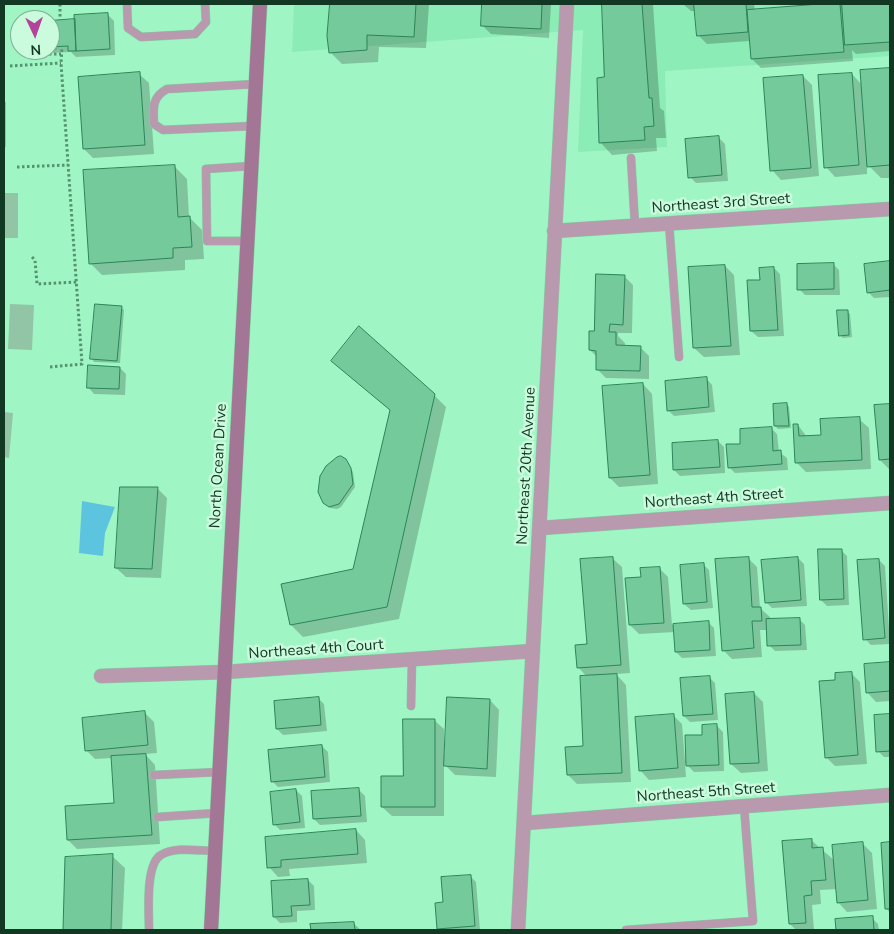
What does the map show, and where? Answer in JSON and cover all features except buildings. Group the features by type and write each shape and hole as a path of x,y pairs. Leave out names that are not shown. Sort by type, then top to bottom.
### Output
{"main road":[{"name":"North Ocean Drive","path":"211,930 260,4"}],"street":[{"name":"Northeast 20th Avenue","path":"518,930 541,528 566,4"},
{"name":"Northeast 3rd Street","path":"554,231 890,209"},
{"name":"Northeast 4th Street","path":"541,528 890,503"},
{"name":"Northeast 4th Court","path":"100,676 225,672 533,651"},
{"name":"Northeast 5th Street","path":"525,823 890,795"}],"lane":[{"path":"127,4 128,28 141,37 196,34 206,22 205,4"},
{"path":"253,126 164,130 154,124 153,105 159,94 167,89 256,84"},
{"path":"631,158 636,226"},
{"path":"247,241 207,241 206,169 251,166"},
{"path":"669,224 679,357"},
{"path":"411,706 412,659"},
{"path":"154,775 220,772"},
{"path":"626,930 753,921 744,806"},
{"path":"158,817 217,813"},
{"path":"149,930 150,877 154,862 161,854 178,850 215,851"}],"path":[{"path":"50,367 82,364 61,63 62,47"},
{"path":"10,66 61,63"},
{"path":"17,167 68,165"},
{"path":"32,256 35,260 37,284 76,282"}],"shaded area":[{"path":"294,4 890,4 890,56 665,71 667,147 578,152 583,30 292,52"},
{"path":"4,102 6,102 6,147 4,147"},
{"path":"4,193 18,193 18,238 4,238"},
{"path":"10,304 34,305 32,350 8,349"},
{"path":"4,412 13,413 9,458 4,457"}],"water":[{"path":"82,501 115,507 105,533 103,556 79,553"}]}
